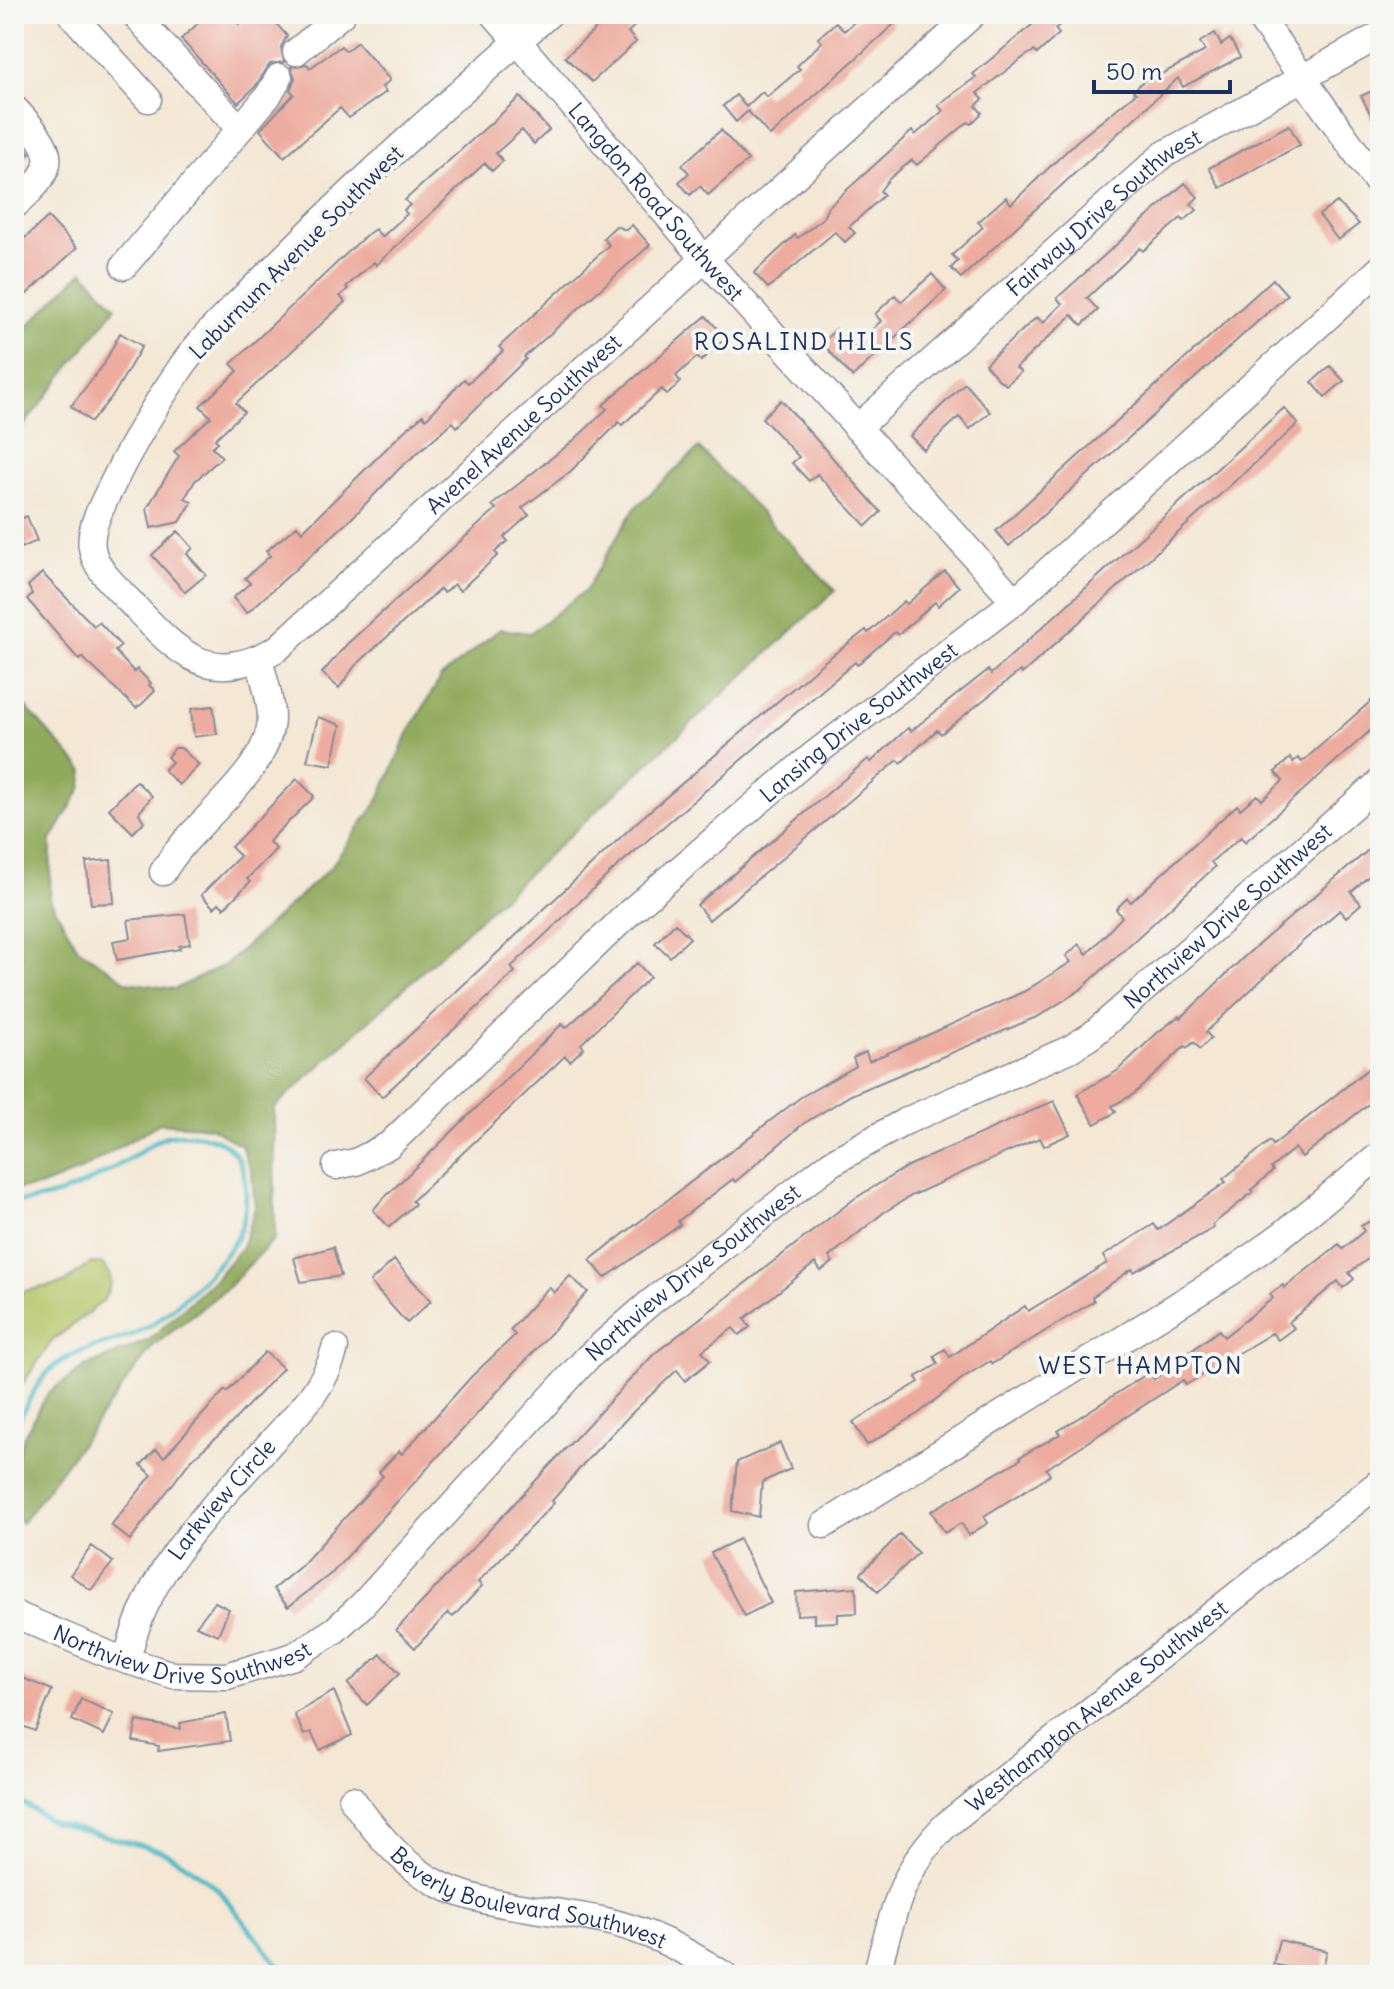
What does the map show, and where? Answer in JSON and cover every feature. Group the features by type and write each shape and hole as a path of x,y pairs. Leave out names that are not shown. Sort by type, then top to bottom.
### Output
{"street":[{"path":"71,14 148,99"},
{"path":"296,52 342,14"},
{"name":"Langdon Road Southwest","path":"494,14 704,258 1015,601"},
{"name":"Laburnum Avenue Southwest","path":"259,659 225,666 207,664 177,651 96,562 92,534 102,506 167,390 194,351 332,209 549,14"},
{"name":"Avenel Avenue Southwest","path":"259,659 278,648 973,14"},
{"path":"1257,14 1380,186"},
{"path":"146,18 239,128"},
{"name":"Fairway Drive Southwest","path":"857,428 1163,155 1380,35"},
{"path":"124,266 268,96 279,77"},
{"path":"14,108 41,137 49,159 41,183 14,206"},
{"name":"Lansing Drive Southwest","path":"336,1166 356,1162 389,1145 679,869 812,756 1015,601 1380,269"},
{"path":"163,872 175,851 243,779 267,743 271,707 259,659"},
{"name":"Northview Drive Southwest","path":"14,1614 127,1661 173,1675 227,1676 261,1669 316,1644 387,1579 588,1357 631,1317 831,1163 868,1141 1070,1049 1092,1035 1380,782"},
{"path":"824,1525 1231,1272 1380,1155"},
{"name":"Larkview Circle","path":"127,1661 144,1604 160,1575 186,1539 312,1397 335,1348"},
{"name":"Westhampton Avenue Southwest","path":"876,1975 901,1886 911,1864 936,1835 1380,1482"},
{"name":"Beverly Boulevard Southwest","path":"352,1799 392,1851 438,1885 485,1902 631,1928 693,1955 724,1975"}],"green space":[{"path":"83,271 116,307 14,438 14,340"},
{"path":"699,448 835,591 274,1108 275,1238 227,1288 152,1347 22,1523 14,1516 14,1465 24,1436 48,1393 85,1367 149,1340 216,1278 242,1247 255,1208 252,1173 241,1145 210,1127 160,1123 77,1172 39,1187 14,1189 14,694 84,771 81,789 51,840 50,900 78,948 127,982 175,989 225,965 330,868 378,801 408,734 441,677 500,629 530,633 586,590 634,509"},
{"path":"91,1263 102,1264 110,1274 111,1284 103,1301 52,1341 14,1396 14,1293 64,1283"}],"building":[{"path":"208,14 230,14 239,24 251,14 268,14 287,36 281,47 284,62 270,64 255,87 238,103 181,39"},
{"path":"612,14 632,14 639,22 628,32 636,42 592,82 565,57"},
{"path":"863,14 885,14 894,24 770,136 748,111 736,122 723,106 736,95 746,107 762,92 767,97 800,69 797,66 822,42 818,38 836,22 844,31"},
{"path":"1038,14 1071,14 1055,29 1059,34 1037,54 1034,51 1024,57 977,93 983,99 976,106 982,113 971,124 968,122 917,165 912,160 889,179 880,191 884,195 849,227 855,233 845,242 835,232 768,288 754,273 795,235 798,238 823,218 828,207 912,131 915,135 943,111 938,105 976,77 973,74 1033,24 1030,21"},
{"path":"1215,33 1221,45 1230,39 1240,57 1183,87 1178,78 961,278 951,268 958,261 952,255 983,227 978,222 1006,197 1011,204 1077,141 1136,93 1133,91 1154,71 1158,76 1205,51 1200,42"},
{"path":"357,42 390,80 382,87 386,92 349,118 340,108 284,157 260,130 294,94 290,90 295,78 291,67 307,64 310,68 341,46 346,51"},
{"path":"1380,87 1380,132 1361,96"},
{"path":"520,97 549,130 534,144 522,130 496,153 503,161 492,171 485,163 376,265 374,262 346,287 348,289 340,296 345,302 236,403 244,412 215,439 218,442 212,447 222,457 195,481 185,498 192,502 180,522 151,528 147,508 179,456 174,451 211,417 200,406 238,371 231,364 365,236 375,229 382,237 407,214 404,210 410,205 405,200"},
{"path":"1289,125 1300,145 1220,188 1209,168"},
{"path":"721,130 748,160 708,195 700,186 690,195 679,182 689,173 682,165"},
{"path":"14,132 30,153 14,166"},
{"path":"1185,183 1198,197 1191,204 1197,210 1184,221 1181,218 1143,251 1140,248 1087,298 1098,310 1082,325 1072,315 1016,368 1021,372 1006,385 998,379 985,364 1037,317 1043,323 1062,304 1057,298"},
{"path":"1337,202 1359,224 1338,240 1319,215"},
{"path":"48,217 77,248 14,306 14,248"},
{"path":"632,225 650,245 524,357 526,359 457,427 453,422 400,468 351,519 247,613 233,598 250,583 245,578 270,556 266,551 297,526 302,532 402,433 423,415 426,419 464,379 468,383 503,351 499,347 609,245 603,238 616,226 626,230"},
{"path":"932,274 946,290 852,377 822,343 836,329 853,348 881,321 875,314 895,295 901,302"},
{"path":"1273,279 1287,295 1009,546 996,531"},
{"path":"706,316 726,338 701,361 697,357 676,376 681,382 667,395 662,389 622,425 619,422 571,471 522,508 529,515 504,537 508,541 495,552 498,555 460,591 454,584 444,593 440,589 355,666 339,688 322,673 347,644 496,509 492,505 573,441 607,409 603,405"},
{"path":"120,333 142,346 114,394 91,422 71,406 104,364"},
{"path":"1330,366 1344,381 1325,397 1312,382"},
{"path":"965,383 990,412 970,429 959,417 924,450 910,436"},
{"path":"781,400 881,512 866,526 817,474 809,481 792,463 799,457 762,418"},
{"path":"1284,408 1298,424 1022,674 1020,671 941,734 937,730 901,763 898,760 709,920 697,905 868,759 871,762 908,728 911,731 988,670 991,674"},
{"path":"27,516 37,541 14,551 14,522"},
{"path":"178,531 193,548 187,554 206,575 185,592 152,555"},
{"path":"945,571 959,587 938,606 935,602 898,635 895,632 857,665 855,662 613,870 511,967 515,972 382,1097 364,1078 637,822 825,661 866,630 868,633 904,601 907,604"},
{"path":"42,573 94,626 99,622 121,646 115,651 134,672 137,669 151,683 149,685 155,691 142,704 136,708 82,657 79,660 27,599 32,594 28,586"},
{"path":"1380,693 1380,722 1245,842 1241,837 1211,862 1215,867 1080,990 1039,1016 851,1095 803,1124 735,1182 733,1179 678,1221 680,1225 605,1278 590,1260 801,1097 856,1066 853,1058 866,1052 869,1061 1025,991 1071,962 1066,956 1079,944 1087,954 1122,917 1116,909 1127,898 1131,902 1237,805 1240,809 1257,795 1262,800 1283,781 1275,772 1290,758 1293,762 1298,758 1302,762"},
{"path":"213,706 217,734 194,737 191,709"},
{"path":"318,717 341,725 332,765 307,761"},
{"path":"175,748 181,748 199,765 179,785 164,770 172,762 167,757"},
{"path":"297,779 314,796 269,842 276,849 247,879 250,882 224,908 219,903 214,908 201,895 240,856 231,847"},
{"path":"136,781 152,796 139,813 144,822 133,833 109,809"},
{"path":"1380,840 1380,866 1351,892 1361,904 1346,917 1340,910 1302,942 1206,1032 1211,1038 1200,1049 1194,1042 1187,1048 1185,1046 1134,1094 1112,1106 1116,1112 1095,1124 1077,1094 1117,1071 1157,1033 1179,1016 1181,1018 1245,956"},
{"path":"111,860 114,903 91,904 86,862"},
{"path":"185,914 190,944 179,946 180,949 117,960 113,941 131,938 128,920"},
{"path":"675,923 690,938 670,957 655,943"},
{"path":"637,963 650,977 581,1044 584,1048 570,1061 565,1056 412,1201 415,1204 389,1227 373,1210 380,1202 562,1024 566,1028"},
{"path":"1368,1069 1380,1083 1380,1095 1302,1157 1295,1148 1271,1168 1273,1171 1251,1190 1253,1192 1212,1225 1214,1228 1134,1272 1132,1269 1092,1297 1094,1301 992,1364 990,1361 964,1377 919,1413 867,1445 853,1422 919,1382 916,1377 938,1364 934,1356 945,1349 950,1357 1025,1306 1028,1311 1107,1263 1103,1256 1154,1224 1158,1230 1226,1182 1223,1179 1270,1141 1273,1145"},
{"path":"1054,1101 1070,1134 1044,1146 1040,1138 1032,1141 911,1196 883,1213 829,1257 833,1262 821,1271 815,1263 744,1319 750,1327 739,1335 733,1328 702,1351 710,1361 685,1381 677,1370 633,1412 586,1461 552,1501 554,1503 478,1582 482,1586 453,1617 448,1613 415,1648 396,1630 654,1354 854,1199 908,1166"},
{"path":"1380,1216 1380,1250 1349,1273 1354,1279 1343,1288 1338,1281 1289,1322 1294,1328 1278,1340 1272,1333 1186,1385 1183,1380 1046,1469 1050,1475 984,1516 988,1523 969,1535 961,1523 945,1533 931,1511 1021,1459 1060,1434 1058,1431 1150,1372 1154,1379 1184,1361 1182,1358 1219,1330 1224,1337 1273,1298 1270,1294 1283,1285 1284,1288 1339,1244 1343,1249 1364,1231 1361,1226"},
{"path":"333,1247 341,1276 301,1282 294,1258"},
{"path":"394,1260 431,1301 407,1323 370,1282"},
{"path":"570,1276 588,1292 333,1572 288,1607 273,1589 301,1566 383,1476 379,1472 399,1451 402,1454 471,1377 515,1335 510,1330 549,1287 554,1293"},
{"path":"265,1352 283,1368 227,1428 191,1460 130,1540 111,1525 152,1475 141,1465 156,1449 164,1457 225,1390 227,1392"},
{"path":"780,1443 791,1469 762,1482 759,1517 732,1511 737,1462"},
{"path":"900,1534 918,1553 878,1592 861,1574"},
{"path":"739,1539 771,1603 744,1616 711,1553"},
{"path":"92,1546 113,1562 91,1590 70,1575"},
{"path":"856,1587 857,1613 838,1614 838,1622 814,1623 814,1614 797,1615 796,1592"},
{"path":"215,1602 229,1609 218,1635 196,1626"},
{"path":"381,1654 400,1673 367,1705 348,1684"},
{"path":"20,1677 52,1690 35,1731 22,1726 25,1717 15,1713 19,1702 14,1701 14,1691"},
{"path":"334,1691 352,1735 320,1750 311,1732 304,1735 294,1714"},
{"path":"81,1699 114,1714 104,1735 72,1720"},
{"path":"226,1714 230,1741 158,1751 159,1746 133,1741 137,1721 181,1729 180,1723"},
{"path":"1279,1940 1327,1951 1321,1975 1273,1964"}],"waterway":[{"path":"14,1202 47,1198 76,1188 159,1140 184,1134 210,1138 232,1150 242,1169 246,1192 244,1217 237,1237 208,1274 153,1324 121,1339 77,1353 57,1364 38,1386 14,1430"},
{"path":"14,1798 52,1822 162,1851 185,1864 219,1890 286,1975"}],"district":[{"name":"ROSALIND HILLS","path":"804,341"},
{"name":"WEST HAMPTON","path":"1141,1365"}]}
